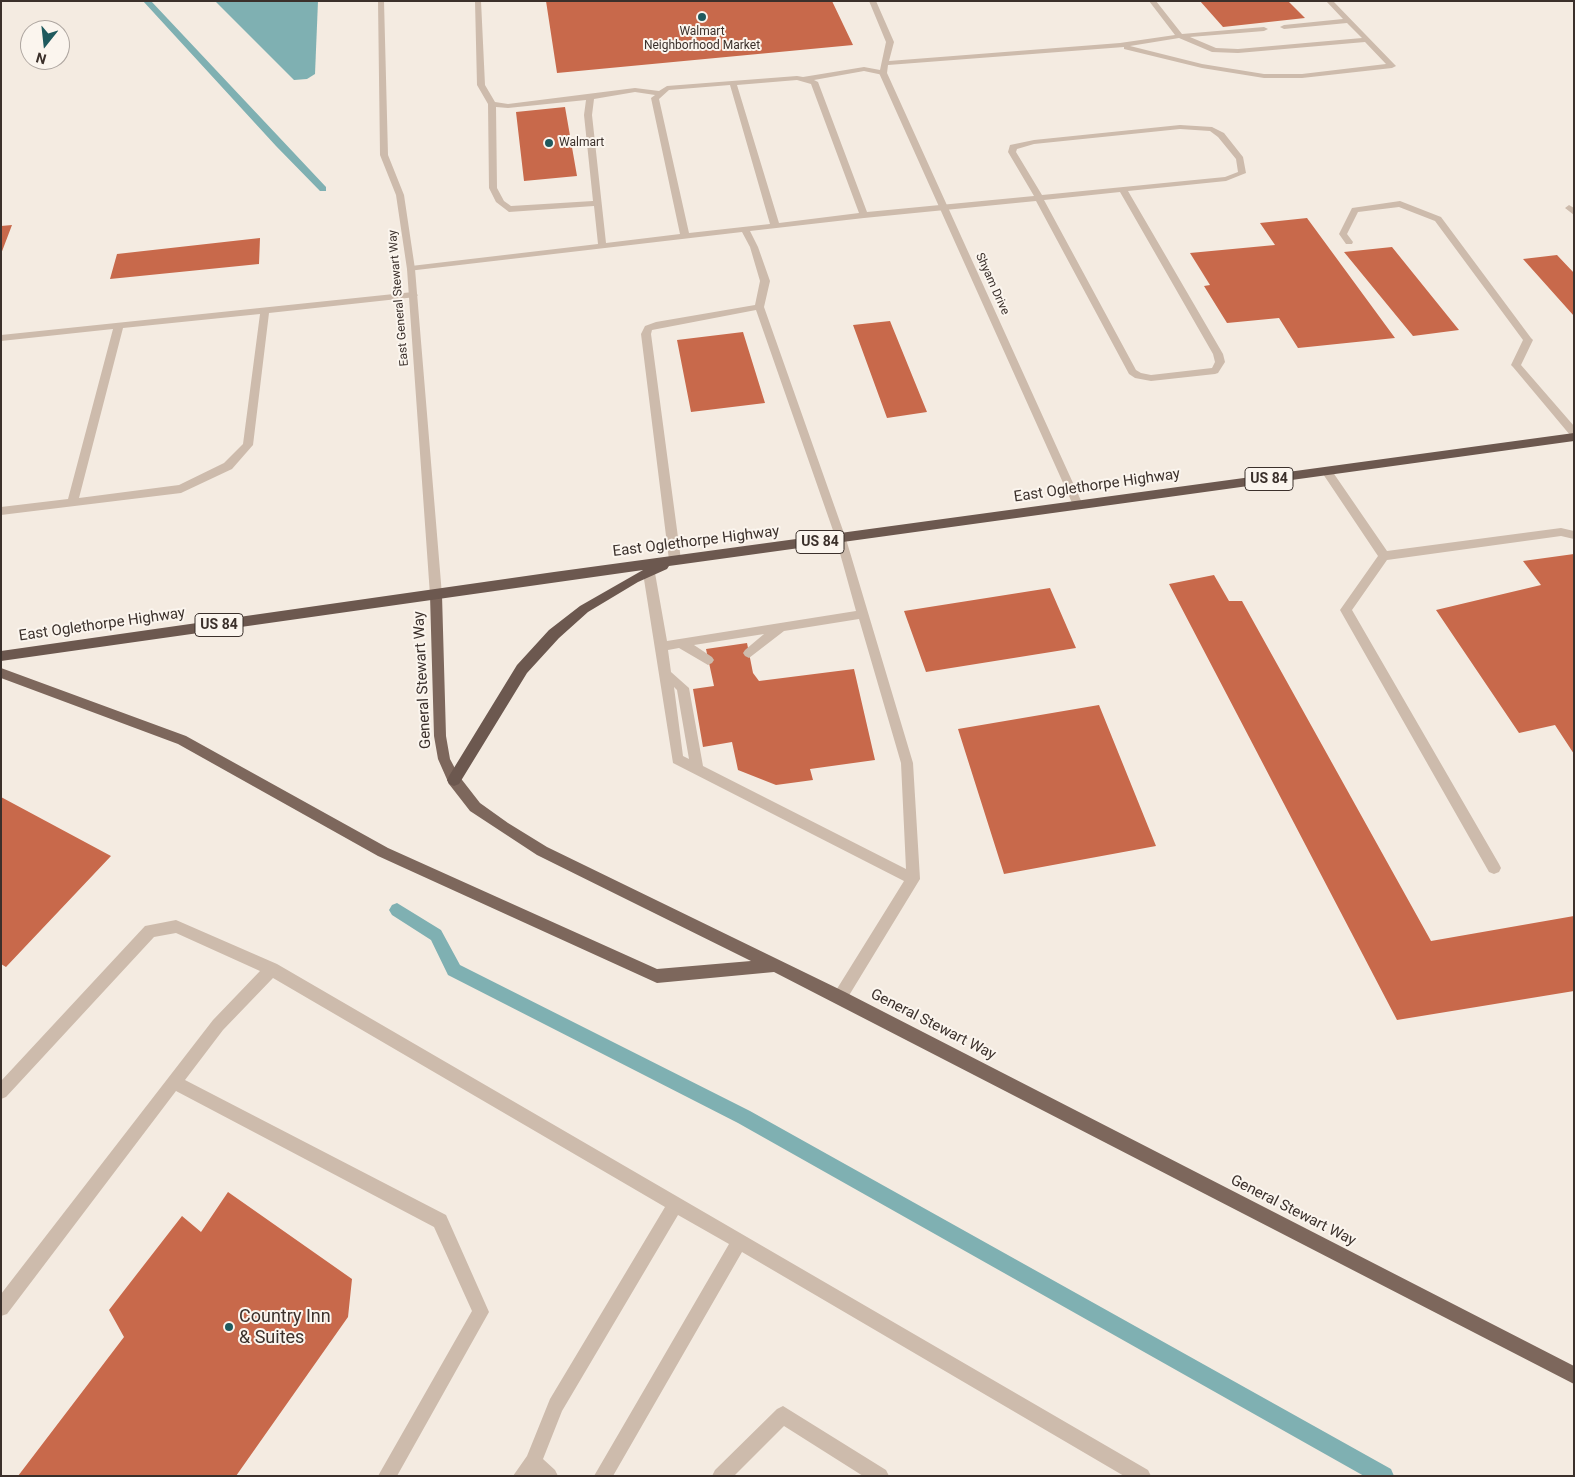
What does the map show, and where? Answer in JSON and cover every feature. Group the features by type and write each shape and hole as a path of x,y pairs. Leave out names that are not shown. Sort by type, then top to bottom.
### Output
{"highway":[{"name":"East Oglethorpe Highway","path":"1,656 675,560 841,539 1574,437"},
{"path":"454,780 522,669 554,634 584,610 634,579 675,560"}],"main road":[{"name":"General Stewart Way","path":"436,595 440,736 444,759 454,780 475,807 542,851 840,997 1574,1375"},
{"path":"1,673 182,740 383,852 657,976 776,965"}],"street":[{"name":"East General Stewart Way","path":"382,1 384,155 400,195 411,269 436,595"},
{"path":"478,1 480,85 492,104 493,188 500,202 509,209 597,203"},
{"path":"803,79 864,69 883,73 887,63 890,42 872,1"},
{"path":"1152,1 1180,36 1215,50 1238,52 1367,40"},
{"path":"1120,45 1211,68 1264,76 1302,76 1392,66 1329,1"},
{"path":"1284,27 1349,21"},
{"path":"887,63 1120,45 1180,36 1264,29"},
{"name":"Shyam Drive","path":"883,73 1078,505"},
{"path":"685,236 654,98 667,88 796,78 814,82 864,215"},
{"path":"733,83 774,225"},
{"path":"492,104 508,106 635,90 661,93"},
{"path":"590,97 588,115 602,245"},
{"path":"411,269 864,215 943,208 1040,198 1122,190 1226,179 1242,173 1240,159 1221,134 1199,128 1180,127 1021,144 1013,147 1012,152 1040,198 1132,372 1138,376 1150,378 1215,370 1220,362 1218,354 1122,190"},
{"path":"1349,242 1343,234 1355,210 1400,204 1438,219 1528,340 1516,366 1574,433"},
{"path":"745,229 754,247 764,281 765,287 759,307 841,539 907,763 913,879 840,997"},
{"path":"1,338 413,295"},
{"path":"675,560 646,334 648,328 656,325 759,307"},
{"path":"1,511 181,488 228,466 248,445 264,310"},
{"path":"73,502 119,326"},
{"path":"1326,471 1384,556"},
{"path":"1494,868 1346,610 1384,556 1561,532 1574,535"},
{"path":"649,573 662,646 677,758 913,879"},
{"path":"662,646 863,614"},
{"path":"749,653 781,627"},
{"path":"681,643 708,660"},
{"path":"666,674 683,688 697,768"},
{"path":"1,1092 150,931 176,926 272,969 1142,1476"},
{"path":"1,1308 218,1025 272,969"},
{"path":"174,1082 440,1221 481,1312 386,1476"},
{"path":"549,1476 527,1469 556,1405 676,1203"},
{"path":"603,1476 739,1242"},
{"path":"721,1476 783,1415 880,1476"}],"water":[{"path":"215,1 318,1 315,74 307,79 294,80"}],"building":[{"path":"546,1 832,1 853,45 557,73"},
{"path":"1200,1 1288,1 1305,18 1223,27"},
{"path":"565,107 577,176 524,181 516,112"},
{"path":"1307,218 1395,338 1298,348 1279,318 1227,323 1204,286 1210,285 1190,253 1275,245 1260,223"},
{"path":"12,225 1,254 1,226"},
{"path":"260,238 259,264 110,279 117,254"},
{"path":"1392,247 1459,330 1413,336 1344,252"},
{"path":"1557,255 1574,273 1574,316 1523,259"},
{"path":"890,321 927,412 887,418 853,325"},
{"path":"743,332 765,403 691,412 677,340"},
{"path":"1574,554 1574,754 1555,725 1519,733 1436,610 1541,585 1523,561"},
{"path":"1214,575 1229,601 1242,601 1431,941 1574,916 1574,991 1397,1020 1169,584"},
{"path":"1050,588 1076,648 926,672 904,611"},
{"path":"747,643 753,673 759,681 854,669 875,760 810,769 813,780 776,785 738,770 732,742 703,747 693,689 714,686 706,649"},
{"path":"1099,705 1156,846 1004,874 958,729"},
{"path":"1,797 111,856 6,967 1,964"},
{"name":"Country Inn & Suites","path":"228,1192 352,1279 348,1317 236,1476 18,1476 124,1337 109,1310 182,1216 201,1232"}],"waterway":[{"path":"147,1 323,189"},
{"path":"397,910 436,935 454,970 744,1117 1384,1476"}],"place":[{"name":"Walmart Neighborhood Market","path":"702,17"},
{"name":"Walmart","path":"549,143"},
{"name":"Country Inn & Suites","path":"229,1327"}]}
